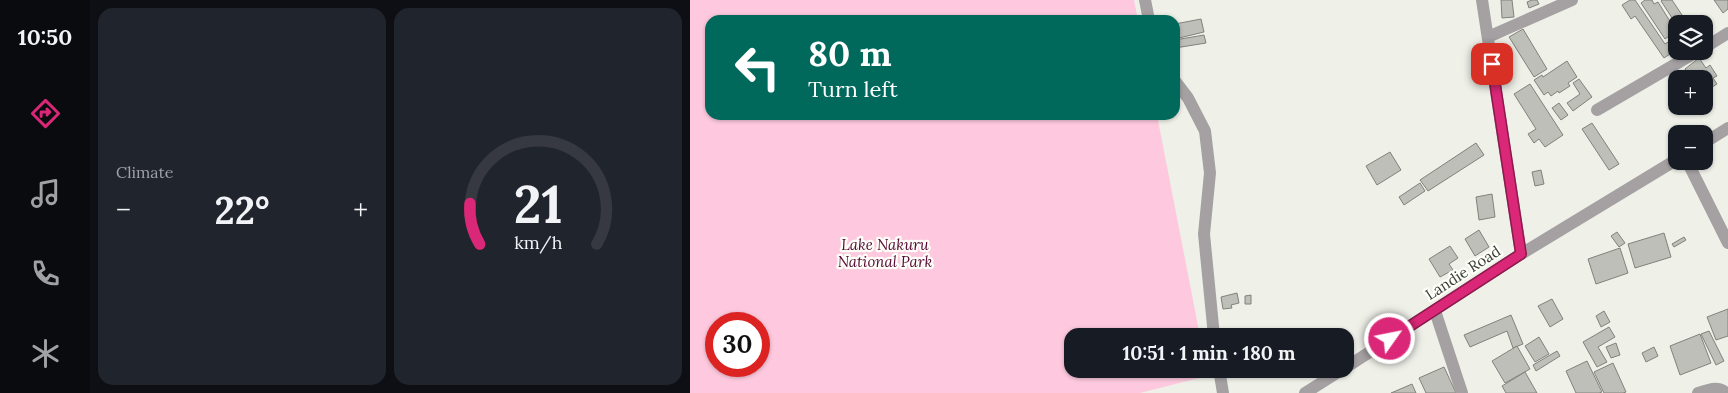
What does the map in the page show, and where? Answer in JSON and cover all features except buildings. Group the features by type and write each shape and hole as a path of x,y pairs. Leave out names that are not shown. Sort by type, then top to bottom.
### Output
{"street":[{"path":"1145,0 1148,15"},
{"path":"1482,0 1521,254"},
{"path":"1488,37 1572,0"},
{"path":"1713,42 1728,33"},
{"path":"1597,110 1683,60"},
{"path":"1180,88 1198,115 1205,132 1210,173 1204,234 1213,328"},
{"path":"1713,137 1728,128"},
{"name":"Landie Road","path":"1354,362 1521,254 1668,165"},
{"path":"1691,170 1728,243"},
{"path":"1435,311 1462,393"},
{"path":"1220,378 1223,393"},
{"name":"Landie Road","path":"1305,393 1328,378"},
{"path":"1698,393 1713,388 1723,390 1726,393"}],"green space":[{"name":"Lake Nakuru National Park","path":"690,0 1134,0 1137,15 705,15 705,120 1158,120 1198,328 1064,328 1064,378 1199,378 1140,393 690,393"}],"route":[{"path":"1390,339 1521,254 1492,64"}]}
